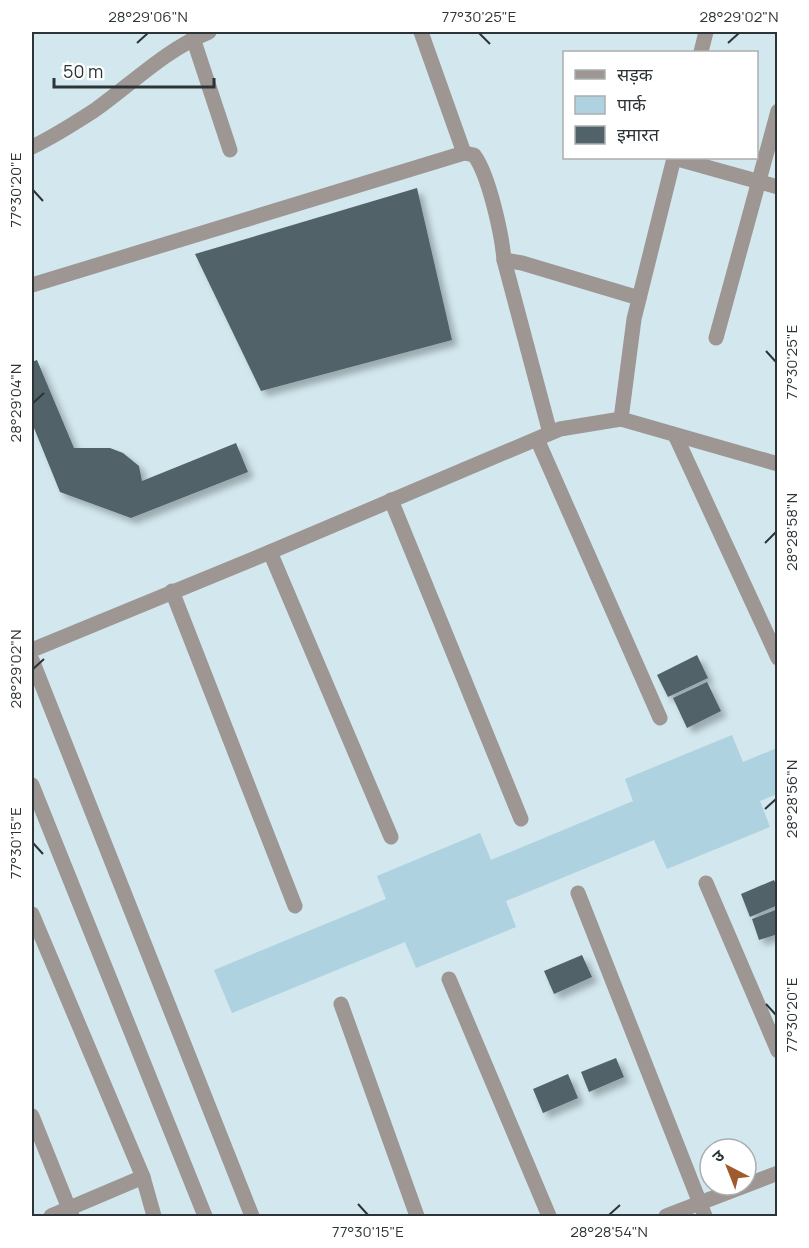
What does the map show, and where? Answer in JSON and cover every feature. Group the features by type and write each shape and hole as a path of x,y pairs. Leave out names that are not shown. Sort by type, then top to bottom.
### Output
{"street":[{"path":"32,147 95,110 162,56 193,38 209,32"},
{"path":"421,32 464,153"},
{"path":"701,51 706,32"},
{"path":"193,38 230,150"},
{"path":"716,338 777,111"},
{"path":"32,285 464,153 474,155 484,173 503,245 504,260 544,436 660,718"},
{"path":"621,419 634,319 674,159"},
{"path":"678,159 777,187"},
{"path":"504,260 522,263 639,298"},
{"path":"32,650 560,429 621,419 676,437 777,464"},
{"path":"676,437 777,658"},
{"path":"391,500 521,819"},
{"path":"270,552 391,837"},
{"path":"172,591 296,906"},
{"path":"32,660 252,1216"},
{"path":"32,785 205,1216"},
{"path":"706,883 777,1051"},
{"path":"578,893 702,1210"},
{"path":"32,914 143,1178 154,1216"},
{"path":"449,979 549,1216"},
{"path":"341,1004 417,1216"},
{"path":"32,1116 70,1213"},
{"path":"666,1216 702,1210 777,1173"},
{"path":"51,1216 70,1213 143,1178"}],"green space":[{"path":"732,735 743,762 777,748 777,794 760,801 770,827 667,869 654,840 506,901 516,927 416,968 405,942 232,1013 214,970 386,899 377,876 480,833 491,860 633,801 625,779"}],"building":[{"path":"417,188 452,340 261,391 195,254"},
{"path":"37,360 74,448 110,448 123,453 139,466 142,481 236,443 248,472 131,518 60,492 32,423 32,362"},
{"path":"697,655 708,678 668,697 657,675"},
{"path":"707,682 721,711 687,728 673,698"},
{"path":"774,880 778,889 778,905 750,917 741,894"},
{"path":"778,909 778,934 759,940 752,919"},
{"path":"582,955 592,977 554,994 544,971"},
{"path":"616,1058 624,1077 589,1092 581,1072"},
{"path":"568,1074 578,1098 543,1113 533,1089"}]}
